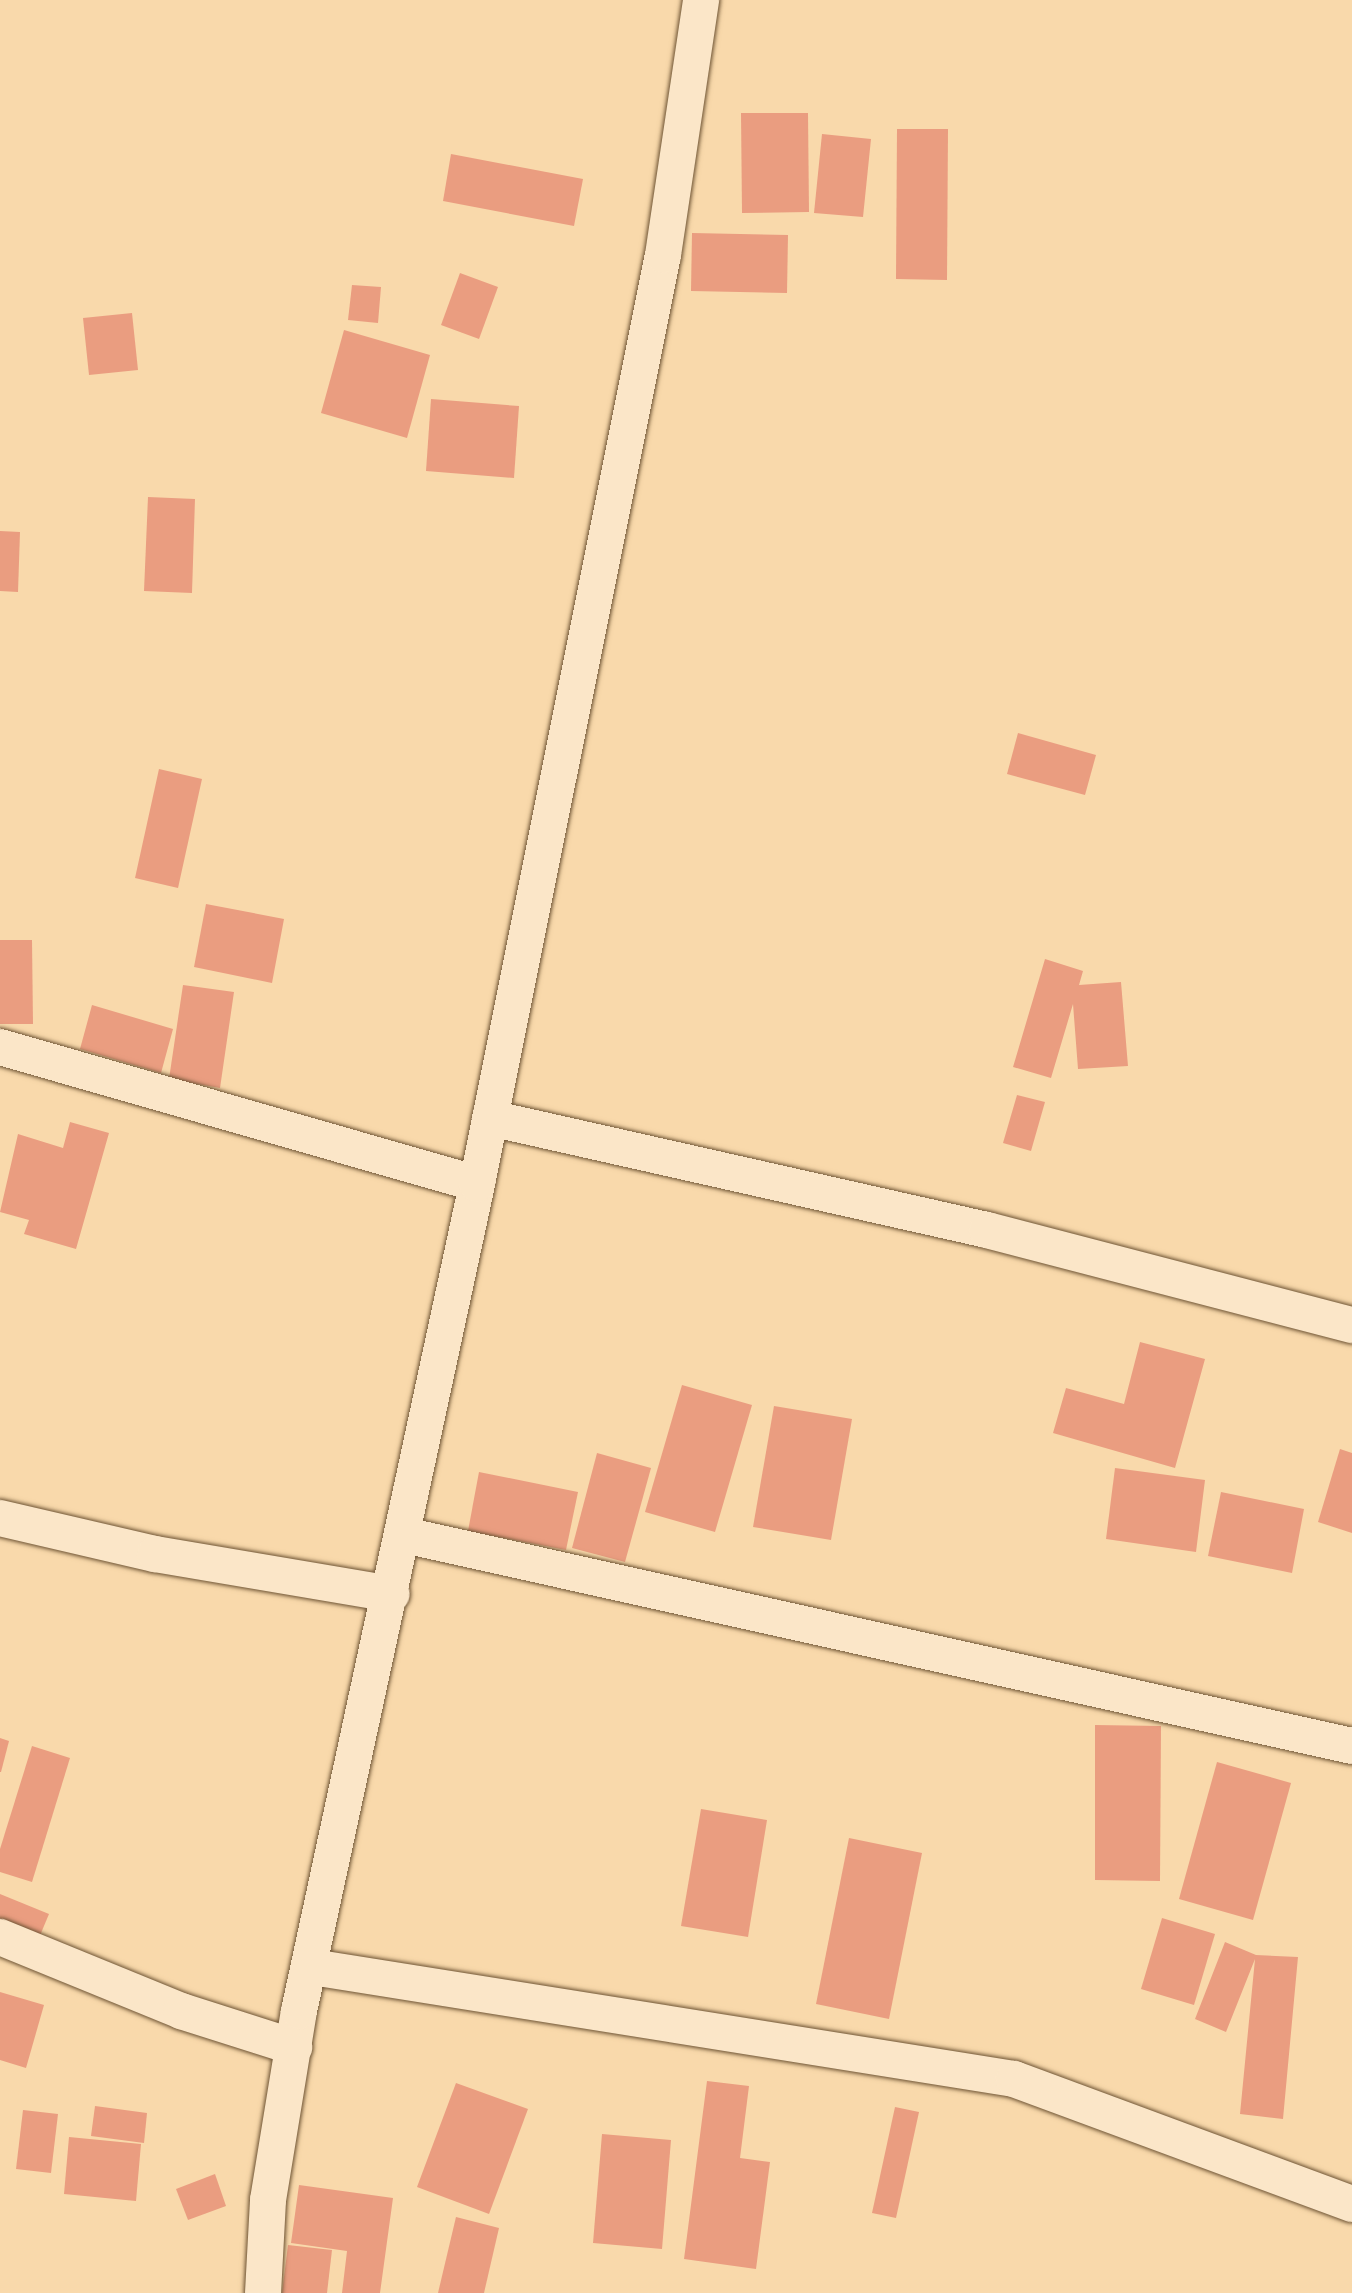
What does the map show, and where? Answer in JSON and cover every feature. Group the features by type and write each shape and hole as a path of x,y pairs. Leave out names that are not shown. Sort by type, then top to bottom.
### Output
{"street":[{"path":"263,2293 268,2200 294,2047 477,1184 663,255 701,0"},
{"path":"0,1047 477,1184"},
{"path":"490,1118 987,1230 1352,1325"},
{"path":"0,1518 155,1554 392,1594"},
{"path":"404,1535 1352,1746"},
{"path":"0,1937 181,2011 294,2047"},
{"path":"312,1967 1014,2079 1352,2204"}],"building":[{"path":"741,113 808,113 809,212 742,213"},
{"path":"897,129 948,129 947,280 896,279"},
{"path":"822,134 871,139 863,217 814,213"},
{"path":"451,154 583,179 574,226 443,201"},
{"path":"692,233 788,235 787,293 691,291"},
{"path":"460,273 498,287 479,339 441,325"},
{"path":"352,285 381,287 378,323 348,320"},
{"path":"132,313 138,370 89,375 83,318"},
{"path":"344,330 430,355 407,438 321,413"},
{"path":"431,399 519,406 514,478 426,471"},
{"path":"148,497 195,499 192,593 144,591"},
{"path":"0,531 20,532 18,592 0,591"},
{"path":"1018,733 1096,755 1085,795 1007,774"},
{"path":"159,769 202,779 178,888 135,878"},
{"path":"206,904 284,919 272,983 194,967"},
{"path":"0,940 32,940 33,1024 0,1024"},
{"path":"1045,959 1083,971 1079,985 1121,982 1128,1066 1078,1069 1073,1004 1051,1078 1013,1067"},
{"path":"183,985 234,992 220,1088 169,1079"},
{"path":"92,1005 173,1029 161,1073 80,1049"},
{"path":"1017,1095 1045,1102 1031,1151 1003,1143"},
{"path":"70,1122 109,1133 76,1249 24,1234 29,1220 0,1212 18,1134 63,1148"},
{"path":"1140,1342 1205,1359 1175,1468 1053,1433 1066,1388 1124,1404"},
{"path":"682,1385 752,1405 715,1532 645,1512"},
{"path":"774,1406 852,1419 831,1540 753,1527"},
{"path":"1340,1449 1352,1453 1352,1533 1318,1522"},
{"path":"597,1453 651,1468 625,1562 572,1548"},
{"path":"1115,1468 1205,1480 1196,1552 1106,1539"},
{"path":"479,1472 578,1492 566,1550 468,1531"},
{"path":"1221,1492 1304,1509 1292,1573 1208,1556"},
{"path":"1095,1725 1161,1726 1160,1881 1095,1880"},
{"path":"0,1738 9,1741 1,1772 0,1772"},
{"path":"32,1746 70,1758 32,1882 0,1872 0,1849"},
{"path":"1217,1762 1291,1783 1253,1920 1179,1899"},
{"path":"701,1809 767,1820 748,1937 681,1926"},
{"path":"849,1838 922,1853 889,2019 816,2004"},
{"path":"0,1894 49,1914 36,1945 0,1931"},
{"path":"1162,1918 1215,1934 1194,2005 1141,1989"},
{"path":"1225,1942 1256,1955 1298,1957 1283,2119 1240,2114 1255,1959 1226,2032 1195,2019"},
{"path":"0,1992 44,2005 26,2068 0,2060"},
{"path":"707,2081 749,2086 740,2158 770,2162 756,2269 684,2259"},
{"path":"456,2083 528,2109 489,2214 417,2187"},
{"path":"95,2106 147,2113 144,2143 91,2136"},
{"path":"895,2107 919,2112 896,2218 872,2213"},
{"path":"23,2110 58,2114 51,2173 16,2169"},
{"path":"602,2134 671,2140 662,2249 593,2243"},
{"path":"69,2137 141,2144 136,2201 64,2194"},
{"path":"215,2174 226,2206 188,2220 176,2189"},
{"path":"299,2185 393,2198 380,2293 342,2293 347,2251 291,2243"},
{"path":"456,2217 499,2228 484,2293 438,2293"},
{"path":"288,2245 332,2250 327,2293 282,2293"}]}
